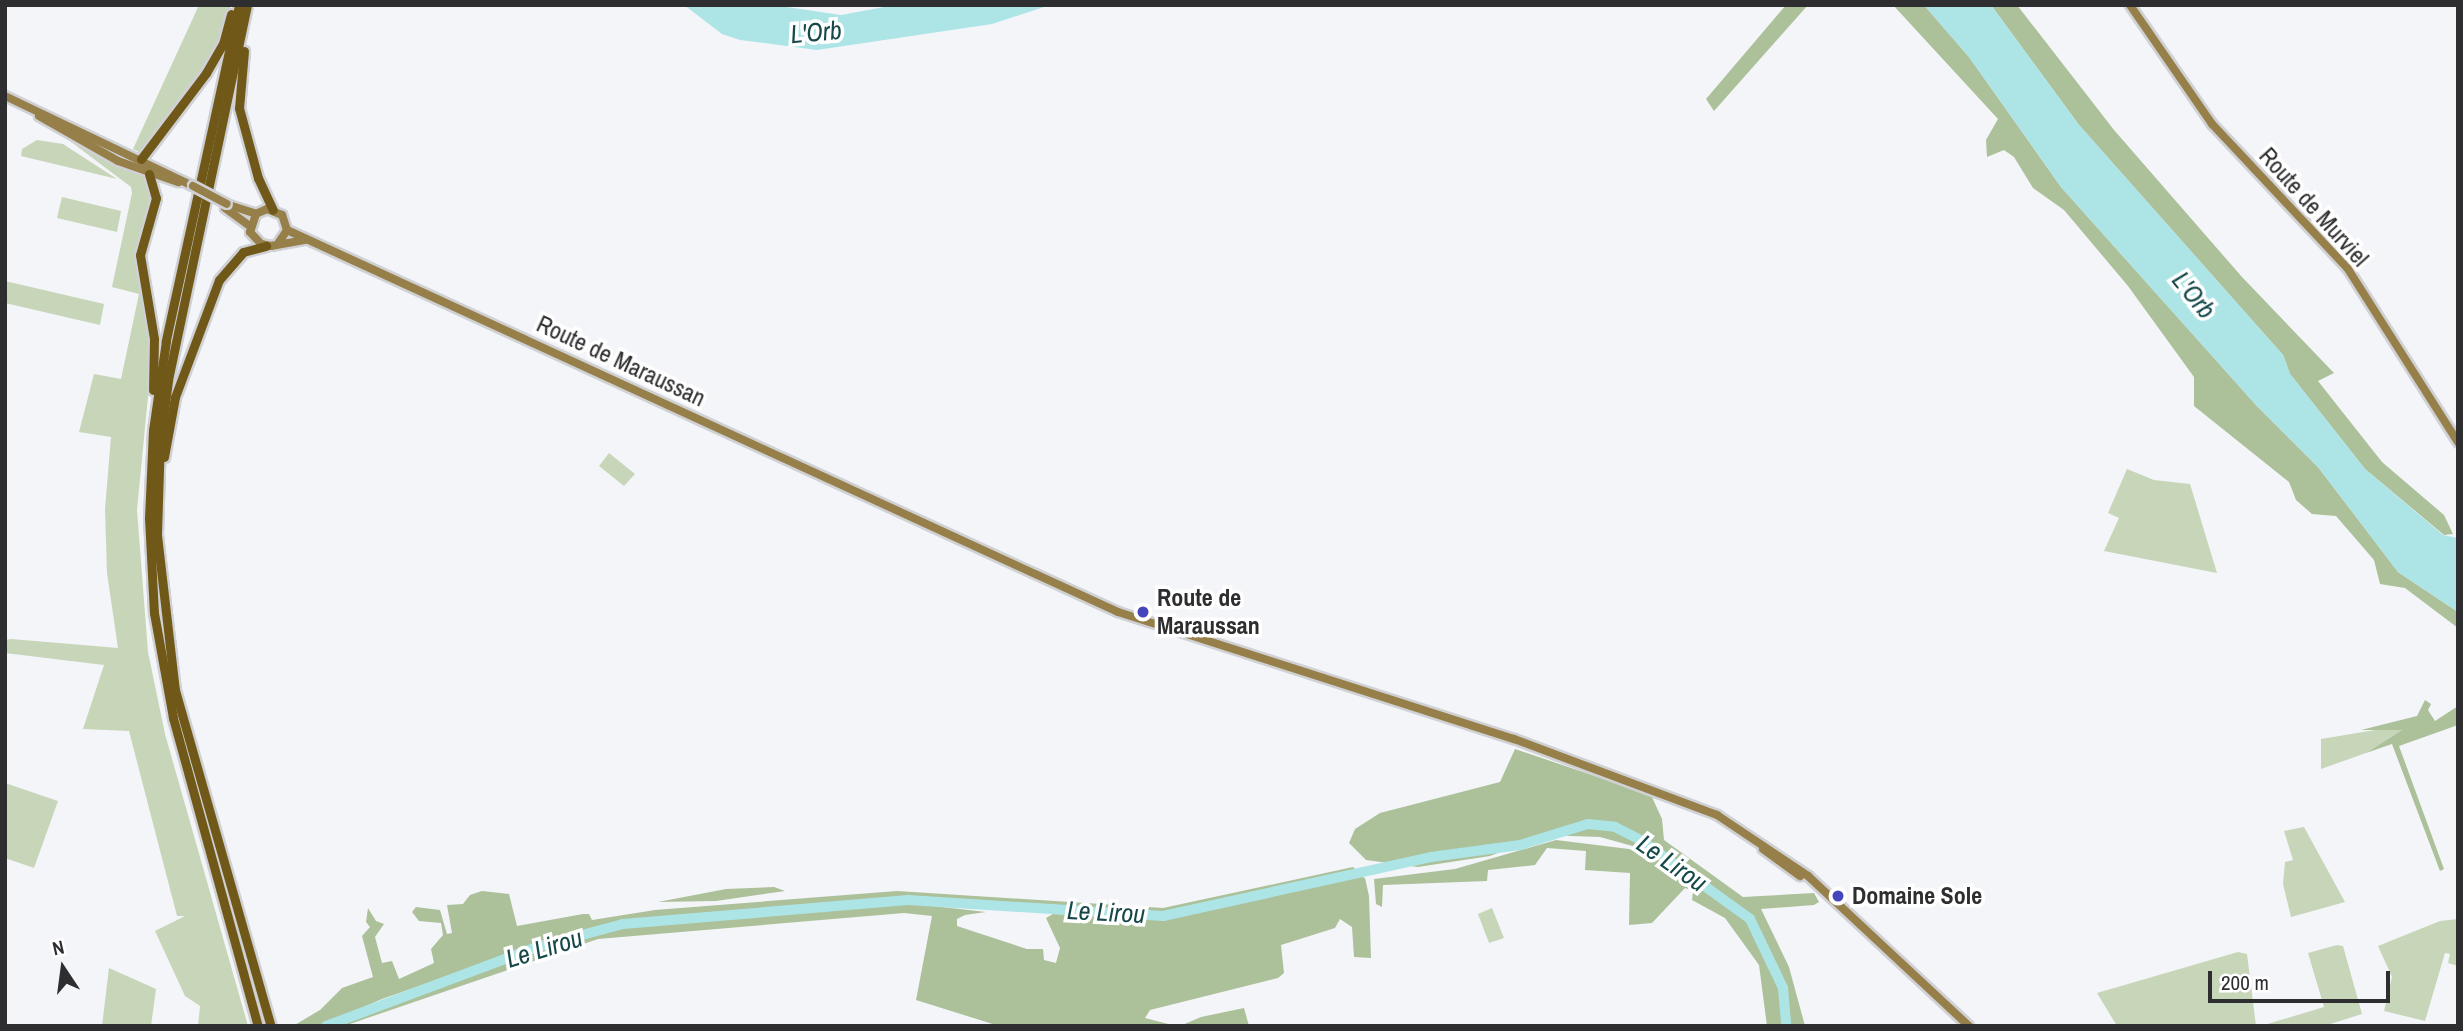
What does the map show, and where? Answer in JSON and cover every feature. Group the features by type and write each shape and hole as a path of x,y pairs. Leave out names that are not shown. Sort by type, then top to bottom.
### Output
{"highway":[{"path":"141,159 206,73 223,44 233,5"},
{"path":"155,413 239,5"},
{"path":"250,5 239,108 261,188 273,210"},
{"path":"250,5 172,353 158,489 159,582 175,690 271,1024"},
{"path":"149,174 156,198 140,255 154,339 155,413 149,554 163,672 258,1026"},
{"path":"158,489 175,397 219,279 243,252 266,246"}],"main road":[{"name":"Route de Murviel","path":"2130,5 2212,124 2347,269 2458,442"},
{"path":"5,97 141,159 226,206 250,226"},
{"path":"5,97 80,142 149,174 192,187"},
{"path":"226,206 256,214 273,210 285,219 287,230 279,243"},
{"path":"256,214 250,226 252,237 266,246 307,240"},
{"name":"Route de Maraussan","path":"287,230 1108,608 1514,739 1704,811 1824,896 1966,1026"}],"green space":[{"path":"199,5 231,5 227,23 212,59 143,154 133,149"},
{"path":"1786,5 1808,5 1714,111 1706,99"},
{"path":"1893,5 1924,5 1969,57 2061,187 2256,405 2318,467 2398,572 2458,612 2458,628 2405,588 2380,584 2374,560 2336,516 2312,514 2296,500 2289,482 2194,406 2194,377 2128,286 2064,210 2033,188 2014,157 2004,150 1987,157 1986,140 1998,119"},
{"path":"1991,5 2017,5 2114,130 2242,277 2334,373 2318,381 2382,462 2444,515 2453,534 2444,535 2365,469 2290,374 2283,355 2079,125"},
{"path":"66,138 142,174 151,193 136,257 153,345 137,510 148,652 165,734 248,1026 198,1026 200,1006 185,996 155,931 185,916 177,916 129,731 83,729 104,665 5,653 5,640 11,639 118,648 107,573 105,509 111,437 79,432 94,374 121,379 139,294 112,287 132,193 131,187"},
{"path":"37,140 63,144 117,179 21,156 22,149"},
{"path":"62,197 121,211 117,232 57,218"},
{"path":"5,281 104,304 100,325 5,303"},
{"path":"609,453 635,474 624,486 599,466"},
{"path":"2127,469 2154,480 2190,484 2217,573 2104,551 2119,518 2108,513"},
{"path":"2425,700 2431,704 2428,710 2435,721 2458,706 2458,725 2399,746 2444,869 2440,871 2392,744 2366,753 2402,730 2361,730 2417,716"},
{"path":"2393,727 2402,730 2366,753 2321,769 2321,739"},
{"path":"1515,749 1651,795 1662,819 1664,840 1743,897 1814,893 1819,902 1814,905 1761,909 1789,967 1805,1026 1767,1026 1759,965 1725,918 1692,900 1693,891 1685,888 1652,923 1629,925 1630,873 1585,870 1586,851 1547,848 1535,865 1488,870 1487,881 1383,885 1382,907 1376,904 1374,879 1455,869 1556,840 1645,851 1747,916 1665,855 1600,837 1543,835 1490,856 1418,867 1366,860 1349,843 1355,829 1380,813 1500,782"},
{"path":"5,783 58,801 34,868 5,858"},
{"path":"2304,827 2345,902 2291,917 2283,884 2285,862 2293,860 2284,831"},
{"path":"1353,867 1357,871 1161,913 1000,908 904,899 633,921 534,946 382,999 320,1026 293,1026 320,1010 342,988 373,977 362,936 370,927 366,922 368,908 376,921 384,924 375,937 382,963 392,961 399,979 434,963 431,949 443,935 441,923 419,921 412,912 416,907 440,910 447,934 452,933 447,905 463,904 470,895 482,891 509,894 517,926 583,914 589,914 592,920 655,910 897,891 1163,908"},
{"path":"1359,876 1365,878 1369,896 1371,958 1354,957 1352,927 1340,919 1335,928 1281,945 1284,973 1278,978 1150,1010 1145,1018 1176,1026 999,1026 916,1000 932,916 904,913 598,939 344,1026 332,1026 538,950 634,925 907,903 986,912 965,915 957,919 957,926 1027,949 1043,949 1044,960 1056,963 1060,948 1046,918 1053,914 1163,919"},
{"path":"774,887 785,891 716,901 658,902 726,889"},
{"path":"1492,908 1504,938 1489,943 1478,914"},
{"path":"2458,919 2458,966 2448,963 2450,954 2445,953 2425,1021 2384,1011 2392,977 2378,946 2440,921"},
{"path":"2337,945 2343,946 2362,1014 2324,1026 2261,1026 2324,1007 2308,953"},
{"path":"2238,952 2247,954 2256,1026 2117,1026 2097,993"},
{"path":"109,968 156,989 151,1026 102,1026"},
{"path":"1244,1008 1249,1026 1180,1026 1201,1017"}],"water":[{"name":"L'Orb","path":"684,5 773,5 841,15 895,5 1050,5 992,24 817,50 740,40 722,34"},
{"name":"L'Orb","path":"1924,5 1991,5 2079,125 2283,355 2290,374 2365,469 2443,535 2458,538 2458,612 2398,572 2318,467 2256,405 2061,187 1969,57"}],"waterway":[{"name":"Le Lirou","path":"326,1026 537,947 623,924 908,900 1163,916 1431,857 1520,845 1588,824 1615,827 1641,840 1750,919 1783,988 1786,1026"}],"place":[{"name":"Route de Maraussan","path":"1143,612"},
{"name":"Domaine Sole","path":"1838,896"}]}
